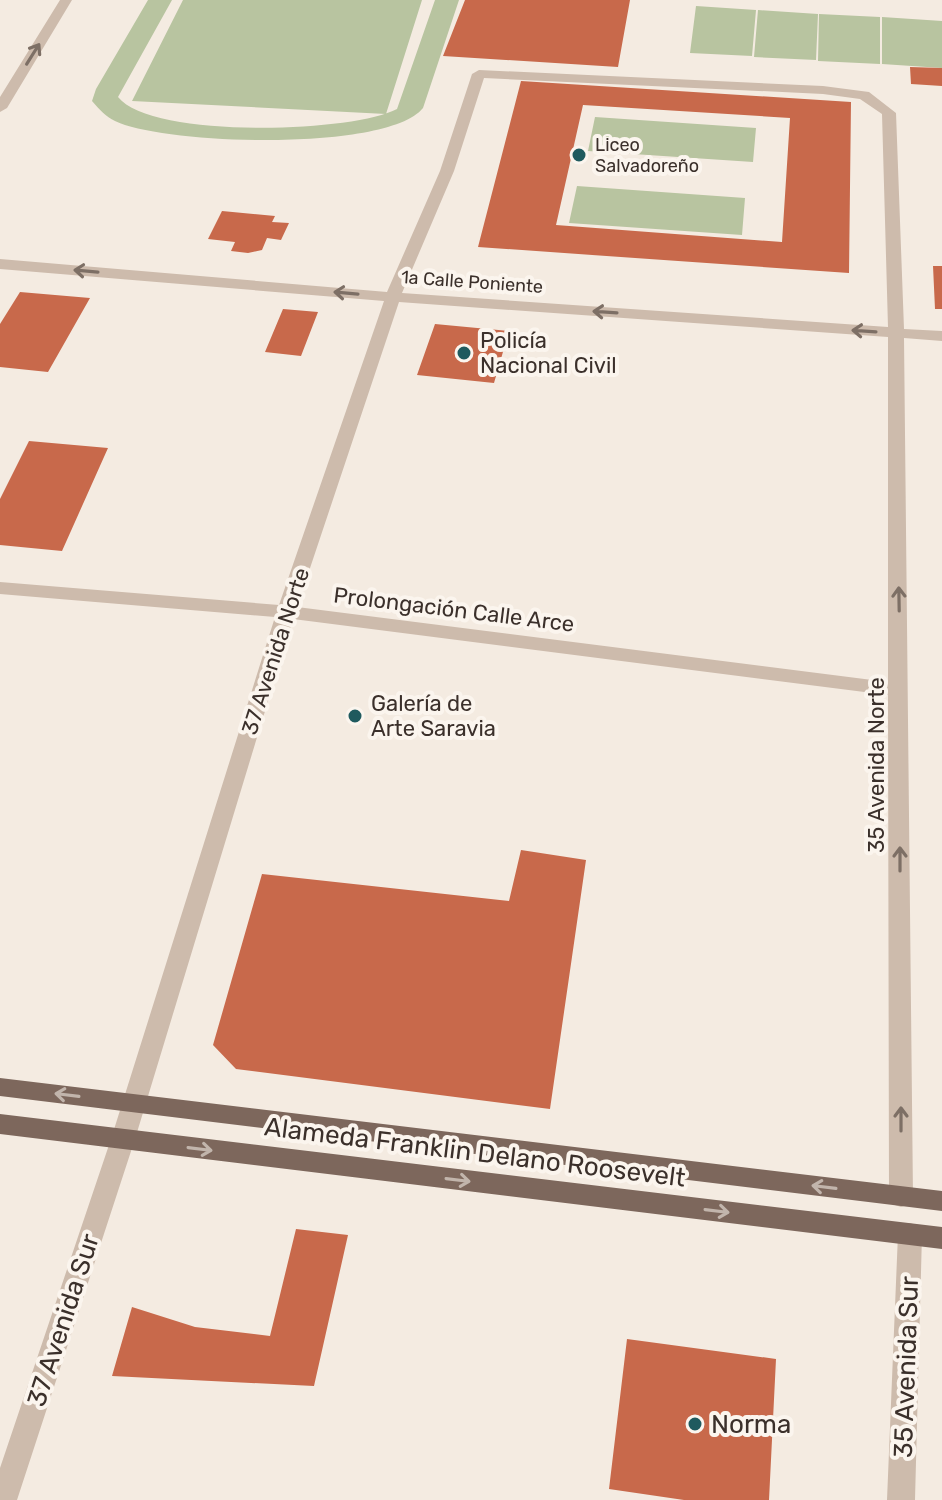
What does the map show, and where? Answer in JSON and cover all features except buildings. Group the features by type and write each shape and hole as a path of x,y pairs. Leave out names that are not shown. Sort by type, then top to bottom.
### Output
{"main road":[{"name":"Alameda Franklin Delano Roosevelt","path":"0,1087 942,1201"},
{"name":"Alameda Franklin Delano Roosevelt","path":"0,1124 942,1238"}],"street":[{"path":"0,108 66,0"},
{"name":"35 Avenida Norte","path":"447,171 479,74 823,90 864,95 889,113 896,333 900,690 901,1197"},
{"name":"37 Avenida Norte","path":"123,1139 286,612 393,297 447,171"},
{"name":"1a Calle Poniente","path":"0,264 393,297 942,336"},
{"name":"Prolongación Calle Arce","path":"0,588 286,612 900,690"},
{"name":"37 Avenida Sur","path":"3,1500 123,1139"},
{"name":"35 Avenida Sur","path":"901,1500 910,1234"}],"green space":[{"path":"148,0 172,0 118,97 138,111 169,120 253,128 339,123 397,109 435,0 459,0 423,108 402,122 367,132 274,140 225,139 141,129 115,121 97,107 92,101 96,89"},
{"path":"183,0 422,0 386,114 132,101"},
{"path":"696,6 756,10 752,56 690,53"},
{"path":"758,10 818,14 816,60 754,57"},
{"path":"819,14 880,17 880,64 818,61"},
{"path":"882,17 942,21 942,68 882,64"},
{"path":"595,117 756,128 753,162 588,151"},
{"path":"577,186 745,198 742,235 569,223"}],"place":[{"name":"Liceo Salvadoreño","path":"579,155"},
{"name":"Policía Nacional Civil","path":"464,353"},
{"name":"Galería de Arte Saravia","path":"355,716"},
{"name":"Norma","path":"695,1424"}]}
